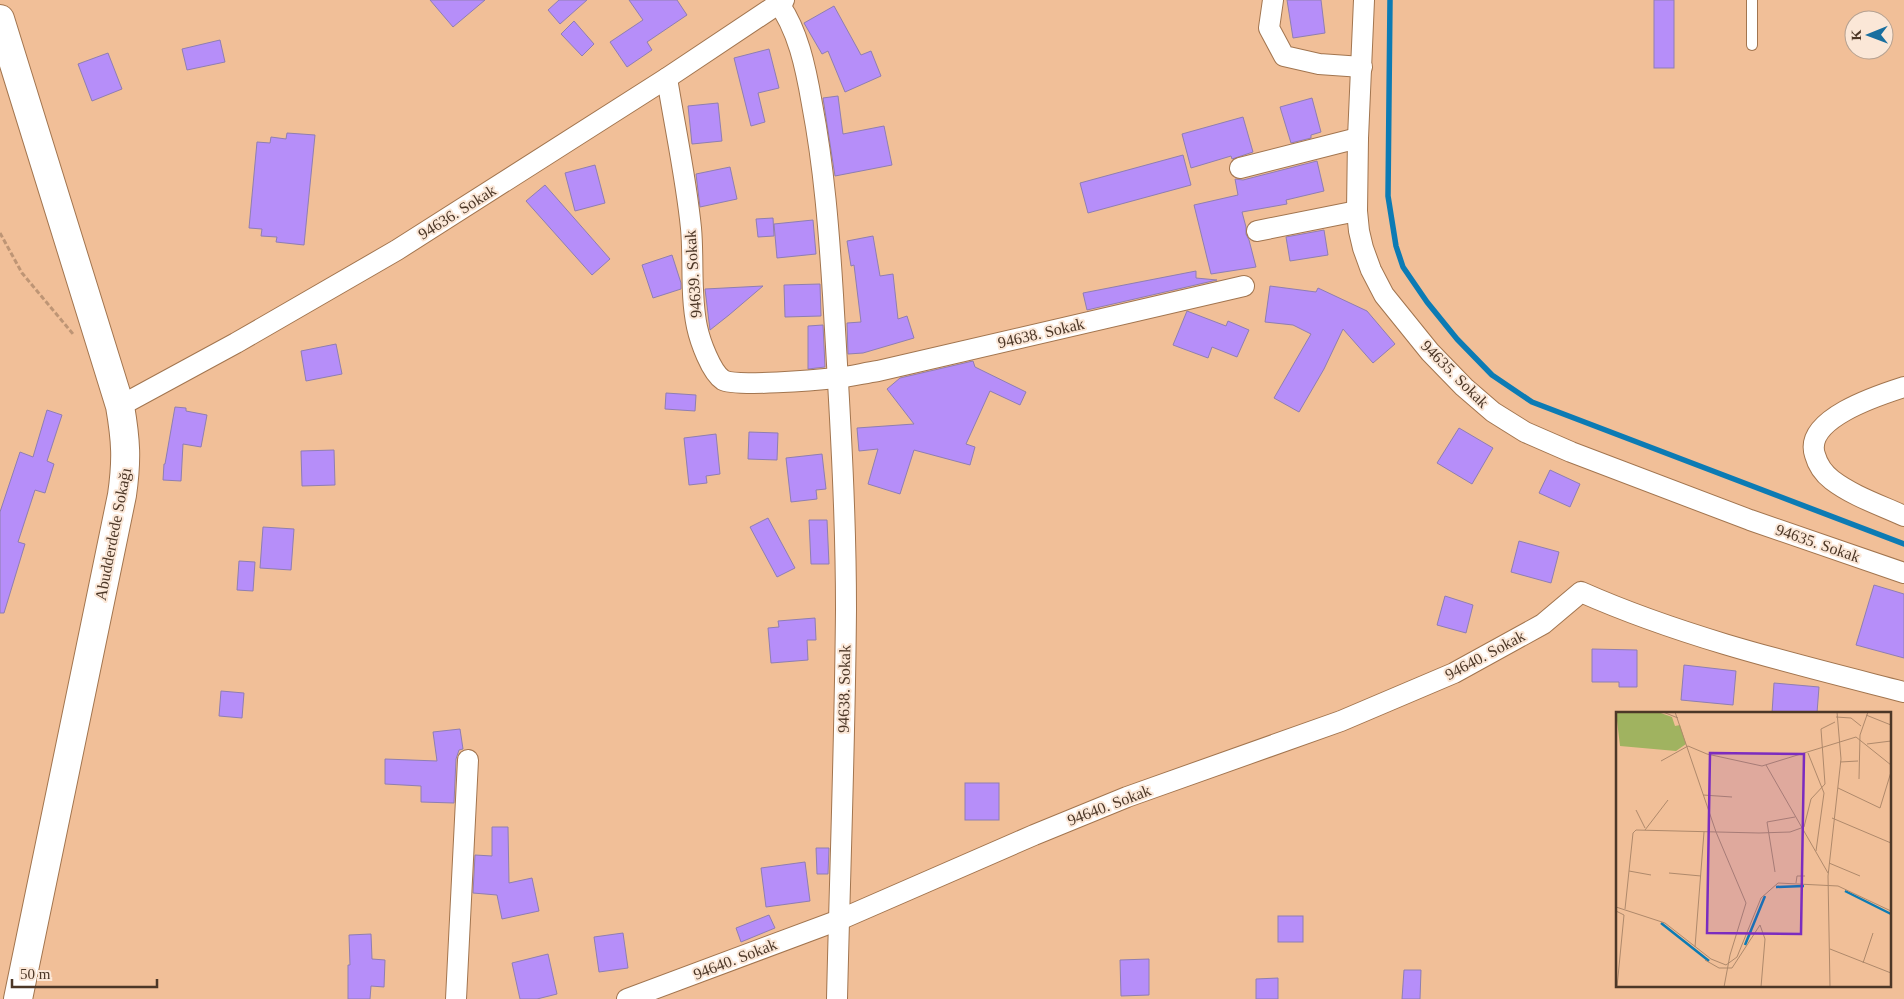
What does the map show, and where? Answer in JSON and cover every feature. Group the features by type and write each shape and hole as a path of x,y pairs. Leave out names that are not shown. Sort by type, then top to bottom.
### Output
{"street":[{"path":"1273,0 1269,28 1284,56 1319,64 1362,68"},
{"name":"94635. Sokak","path":"1364,0 1358,138 1358,211 1363,248 1371,270 1384,295 1430,352 1464,387 1493,412 1525,432 1571,452 1750,520 1904,573"},
{"name":"94636. Sokak","path":"120,406 236,343 397,250 667,78 779,1"},
{"name":"94638. Sokak","path":"779,1 796,40 806,72 819,140 830,248 838,378 843,465 846,608 837,999"},
{"name":"Abudderdede Sokağı","path":"0,19 120,406 126,439 126,466 122,496 18,999"},
{"name":"94639. Sokak","path":"667,78 691,227 694,311 697,329 711,365 724,381 733,383 838,378"},
{"path":"1240,168 1358,138"},
{"path":"1257,231 1358,211"},
{"name":"94638. Sokak","path":"838,378 878,371 1244,286"},
{"path":"1904,387 1858,404 1834,416 1814,439 1814,452 1819,467 1831,479 1848,490 1904,516"},
{"name":"94640. Sokak","path":"627,999 839,920 1119,800 1342,721 1454,673 1543,624 1581,592 1618,609 1732,647 1904,692"},
{"path":"456,999 468,760"}],"lane":[{"path":"1752,0 1752,45"}],"path":[{"path":"0,233 22,273 79,339"}],"building":[{"path":"430,0 485,0 453,27"},
{"path":"559,0 587,0 560,24 548,10"},
{"path":"629,0 677,0 687,15 647,42 652,50 627,67 610,42 643,20"},
{"path":"1287,0 1321,0 1325,33 1293,38"},
{"path":"1654,0 1674,0 1674,68 1654,68"},
{"path":"834,6 861,55 871,51 881,76 845,92 828,51 822,54 804,23"},
{"path":"574,21 594,44 582,56 561,34"},
{"path":"220,40 225,62 187,70 182,49"},
{"path":"769,49 779,88 758,93 765,122 751,126 734,58"},
{"path":"108,53 122,89 92,101 78,64"},
{"path":"838,96 843,134 884,126 892,165 835,176 823,98"},
{"path":"1312,98 1321,132 1311,135 1311,138 1291,143 1280,107"},
{"path":"718,103 722,141 692,144 688,106"},
{"path":"1243,117 1253,152 1232,159 1231,156 1191,168 1182,134"},
{"path":"287,133 315,135 304,245 276,242 277,237 261,236 262,229 249,228 257,142 270,143 271,137 286,139"},
{"path":"1183,155 1191,185 1088,213 1080,183"},
{"path":"1317,161 1324,191 1286,200 1287,204 1242,212 1246,234 1256,267 1211,274 1194,205 1238,195 1235,179 1243,180"},
{"path":"595,165 605,203 575,211 565,173"},
{"path":"730,167 737,199 700,207 696,174"},
{"path":"545,185 610,259 592,275 526,201"},
{"path":"773,218 774,236 758,237 756,219"},
{"path":"813,220 816,254 777,258 774,224"},
{"path":"1324,230 1328,255 1290,261 1286,237"},
{"path":"873,236 880,276 893,274 898,319 907,316 914,338 863,353 848,354 847,323 861,322 854,265 851,266 847,241"},
{"path":"672,255 681,283 681,289 653,298 642,265"},
{"path":"1196,271 1196,278 1217,280 1087,310 1083,293"},
{"path":"820,284 821,316 785,317 784,285"},
{"path":"763,286 729,315 710,330 705,289"},
{"path":"1270,286 1316,292 1318,288 1367,311 1395,344 1373,363 1343,329 1324,369 1299,412 1274,398 1311,334 1293,325 1265,322"},
{"path":"1187,311 1226,326 1228,321 1249,330 1237,357 1212,347 1208,358 1173,345"},
{"path":"823,325 825,367 808,369 808,326"},
{"path":"336,344 342,374 306,381 301,351"},
{"path":"973,361 975,367 1026,392 1020,405 990,391 966,444 975,447 970,465 914,450 900,494 868,484 878,449 859,451 857,428 914,424 887,389 900,378"},
{"path":"666,393 696,395 695,411 665,409"},
{"path":"175,407 186,408 186,411 207,415 201,447 183,444 181,481 163,480 164,464"},
{"path":"47,410 62,415 47,461 54,464 45,493 35,490 18,542 25,544 4,613 0,613 0,512 20,452 33,457"},
{"path":"1459,428 1493,448 1472,484 1437,463"},
{"path":"749,432 778,433 777,460 748,459"},
{"path":"716,434 720,474 706,476 707,483 689,485 684,438"},
{"path":"334,450 335,485 302,486 301,451"},
{"path":"822,454 826,489 816,490 817,499 791,502 786,458"},
{"path":"1550,470 1580,484 1570,507 1539,493"},
{"path":"768,518 795,568 777,577 750,527"},
{"path":"809,520 827,520 829,564 811,564"},
{"path":"263,527 294,529 291,570 260,568"},
{"path":"1519,541 1559,552 1551,583 1511,572"},
{"path":"239,561 255,562 253,591 237,590"},
{"path":"1874,585 1904,594 1904,658 1856,645"},
{"path":"1445,596 1473,605 1466,633 1437,625"},
{"path":"815,618 816,640 807,640 808,660 771,663 768,628 779,627 778,621"},
{"path":"1592,649 1637,650 1637,687 1619,687 1619,682 1592,682"},
{"path":"1684,665 1736,671 1733,705 1681,700"},
{"path":"1774,683 1819,687 1817,712 1772,712"},
{"path":"221,691 244,693 242,718 219,716"},
{"path":"460,729 463,749 459,750 456,759 454,803 421,802 421,786 385,784 385,759 437,761 433,732"},
{"path":"965,783 999,783 999,820 965,820"},
{"path":"492,827 508,827 509,883 532,878 539,911 502,919 497,895 473,893 475,855 492,856"},
{"path":"816,848 829,848 828,874 817,874"},
{"path":"805,862 810,901 766,907 761,868"},
{"path":"769,915 775,928 741,942 736,928"},
{"path":"1278,916 1303,916 1303,942 1278,942"},
{"path":"623,933 628,968 599,972 594,937"},
{"path":"371,934 372,959 385,960 384,987 371,986 370,999 348,999 349,935"},
{"path":"548,954 557,994 537,999 520,999 512,963"},
{"path":"1149,959 1149,995 1121,996 1120,960"},
{"path":"1404,970 1421,970 1420,999 1402,999"},
{"path":"1278,978 1278,999 1256,999 1256,979"}],"waterway":[{"path":"1390,0 1388,196 1396,246 1403,267 1427,302 1457,339 1492,375 1532,402 1904,544"}]}
